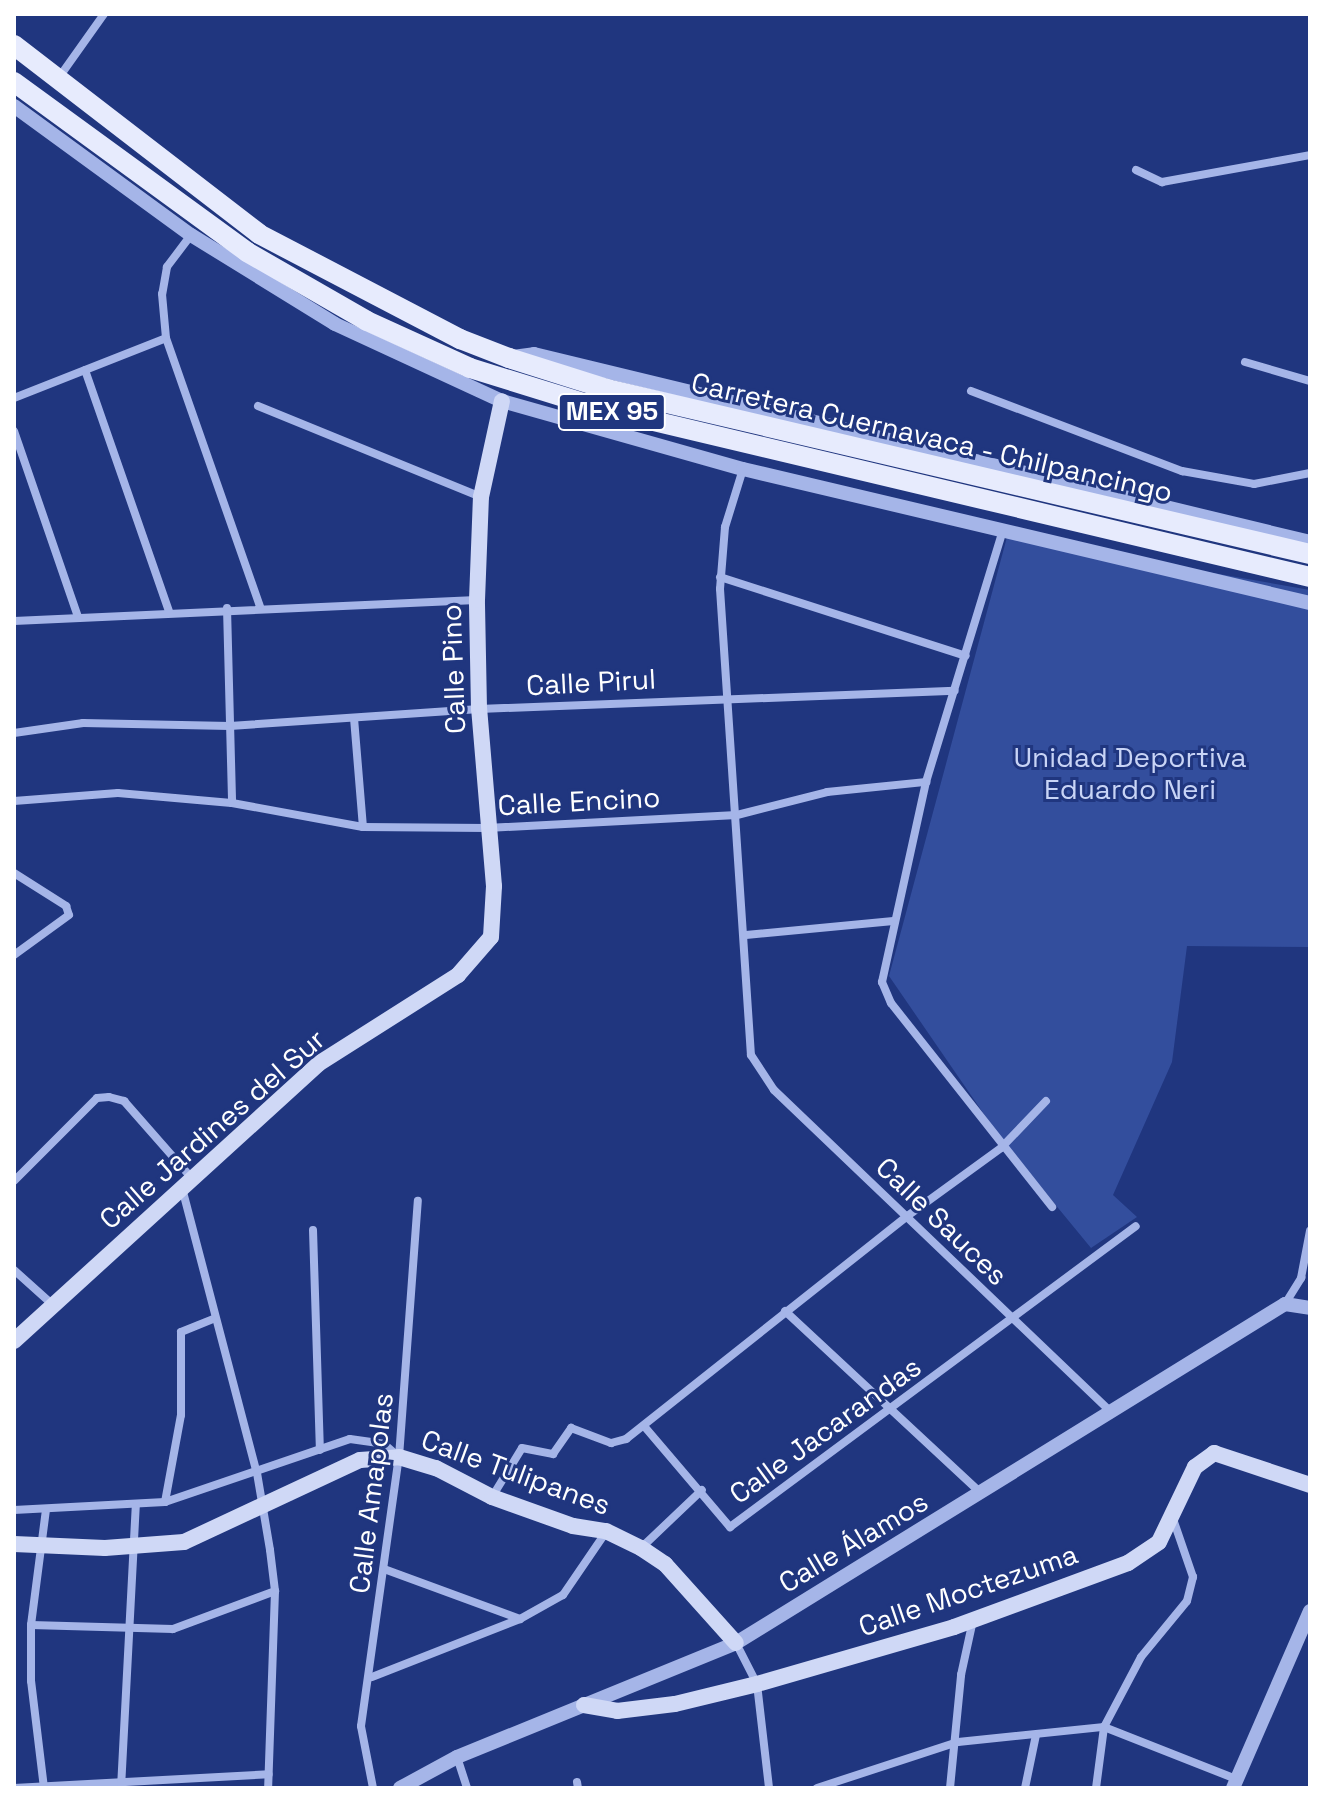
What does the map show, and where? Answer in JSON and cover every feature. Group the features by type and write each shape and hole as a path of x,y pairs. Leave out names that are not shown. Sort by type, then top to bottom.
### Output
{"main road":[{"name":"Carretera Cuernavaca - Chilpancingo","path":"14,45 60,76 259,234 460,339 607,389 1310,554"},
{"name":"Carretera Cuernavaca - Chilpancingo","path":"14,82 247,252 367,321 470,368 599,408 1310,577"},
{"name":"Calle Pino","path":"491,937 494,886 479,709 477,600 481,497 502,401"},
{"name":"Calle Jardines del Sur","path":"14,1341 186,1181 318,1064 458,975 491,937"},
{"name":"Calle Moctezuma","path":"584,1705 617,1711 675,1704 757,1684 974,1619 1128,1563 1159,1542 1195,1467 1214,1453 1310,1485"},
{"name":"Calle Tulipanes","path":"14,1544 132,1547 184,1542 360,1460 399,1457 436,1468 492,1497 573,1526 606,1531 641,1548 665,1564 736,1643"}],"street":[{"path":"60,76 104,14"},
{"path":"14,106 191,235 335,324 502,401 743,469 1310,603"},
{"path":"1136,170 1162,182 1310,155"},
{"path":"191,235 167,267 162,294 166,338 260,607"},
{"path":"14,398 166,338"},
{"path":"509,358 534,354 1310,542"},
{"path":"1245,362 1310,381"},
{"path":"85,370 169,611"},
{"path":"971,391 1182,471 1254,484 1310,473"},
{"path":"258,406 481,497"},
{"path":"14,431 78,617"},
{"path":"743,469 725,527 720,577 746,935 893,921"},
{"path":"1003,530 926,782 882,982 891,1003 1001,1148 1052,1207"},
{"path":"720,577 966,656"},
{"path":"14,621 227,608 477,600"},
{"path":"227,608 232,803"},
{"name":"Calle Pirul","path":"14,733 83,723 230,726 479,709 731,697 955,691"},
{"path":"354,718 363,827"},
{"name":"Calle Encino","path":"14,801 118,793 232,803 363,827 487,828 737,815 827,792 926,782"},
{"path":"14,873 66,906 69,915 14,955"},
{"name":"Calle Sauces","path":"746,935 751,1055 774,1090 1111,1412"},
{"path":"14,1181 97,1098 109,1097 124,1101 186,1181 215,1318 257,1473 275,1591 268,1788"},
{"path":"492,1497 522,1448 553,1454 571,1428 611,1443 626,1439 906,1217 1001,1148 1046,1101"},
{"name":"Calle Amapolas","path":"373,1788 361,1726 372,1677 399,1457 418,1201"},
{"name":"Calle Jacarandas","path":"641,1548 702,1490 730,1527 893,1411 1136,1226"},
{"path":"313,1230 320,1450"},
{"path":"1310,1231 1301,1278 1285,1304 1310,1308"},
{"path":"14,1270 53,1305"},
{"name":"Calle Álamos","path":"400,1788 457,1757 736,1643 983,1494 1285,1304"},
{"path":"785,1311 983,1494"},
{"path":"165,1502 181,1415 181,1332 215,1318"},
{"path":"644,1426 702,1490"},
{"path":"14,1510 165,1502 350,1439 384,1444 399,1457"},
{"path":"121,1784 136,1505"},
{"path":"44,1786 31,1681 31,1625 39,1545 46,1510"},
{"path":"1096,1788 1104,1727 1141,1657 1187,1601 1193,1577 1173,1518"},
{"path":"372,1677 520,1619 563,1595 606,1531"},
{"path":"384,1569 520,1619"},
{"path":"31,1625 127,1631 173,1629 275,1591"},
{"path":"817,1788 958,1742 1104,1727 1235,1784 1310,1611"},
{"path":"950,1788 958,1742 961,1675 974,1619"},
{"path":"736,1643 757,1684 769,1788"},
{"path":"1025,1788 1036,1735"},
{"path":"457,1757 467,1788"},
{"path":"14,1788 269,1774"}],"green space":[{"name":"Unidad Deportiva Eduardo Neri","path":"1007,537 1310,590 1310,947 1187,946 1172,1062 1113,1195 1137,1217 1091,1248 999,1136 889,976"}]}
